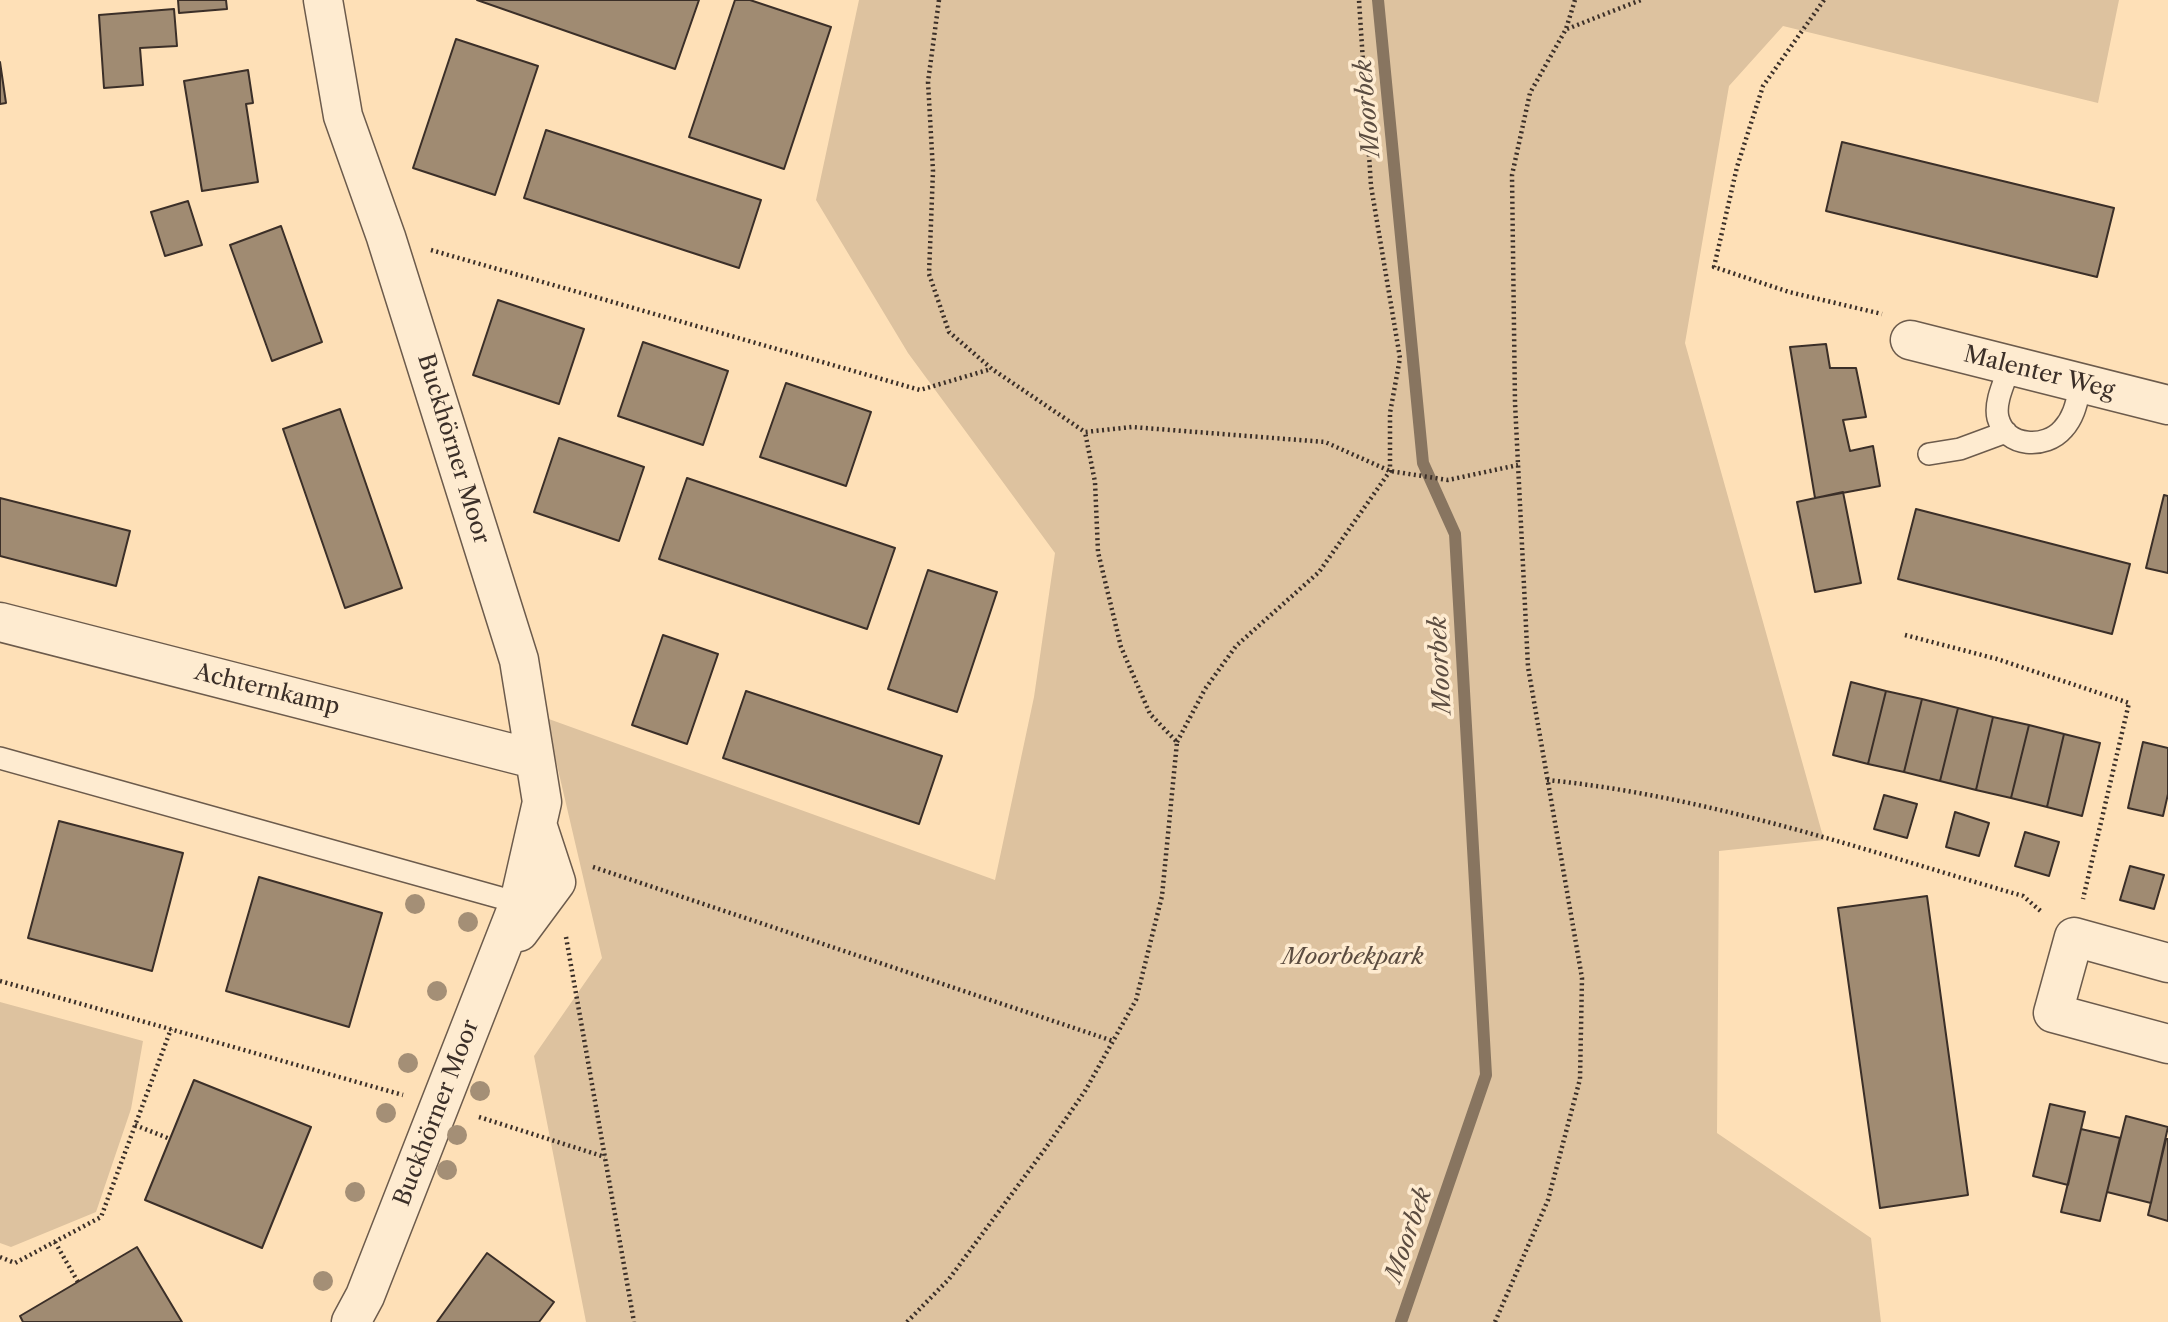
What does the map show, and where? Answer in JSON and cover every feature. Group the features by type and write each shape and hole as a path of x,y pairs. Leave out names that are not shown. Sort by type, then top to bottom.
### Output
{"street":[{"name":"Buckhörner Moor","path":"323,0 343,116 386,237 519,660 542,802 519,903 365,1296 351,1322"},
{"name":"Malenter Weg","path":"1910,340 2168,405"},
{"name":"Achternkamp","path":"0,622 534,759"},
{"path":"495,965 556,882 537,824"},
{"path":"2168,962 2074,937 2053,1013 2168,1044"}],"lane":[{"path":"2010,366 1997,405 1998,419 2006,432 2017,440 2033,444 2051,439 2064,428 2074,411 2081,384"},
{"path":"1929,454 1960,449 2006,432"},
{"path":"0,758 519,903"}],"path":[{"path":"939,0 928,82 933,171 929,274 949,332 992,369 1085,432 1146,427 1325,442 1390,471 1448,480 1518,465"},
{"path":"907,1322 949,1279 1085,1091 1136,1000 1163,896 1177,742 1205,689 1236,646 1319,572 1390,471 1390,413 1400,358 1371,186 1359,0"},
{"path":"1495,1322 1548,1200 1580,1079 1582,978 1528,667 1518,465 1513,175 1530,93 1566,29 1575,0"},
{"path":"1566,29 1641,0"},
{"path":"1825,0 1763,86 1737,167 1714,267 1789,292 1912,321 1910,340"},
{"path":"386,237 920,390 992,369"},
{"path":"1085,432 1095,482 1098,552 1121,646 1150,714 1177,742"},
{"path":"1547,780 1610,786 1839,842 2023,896 2074,937 2129,703 1997,659 1905,635"},
{"path":"635,1322 556,882 596,866 1113,1041"},
{"path":"0,981 440,1105 605,1157"},
{"path":"0,1258 15,1263 101,1217 171,1029"},
{"path":"135,1125 170,1139"},
{"path":"55,1242 78,1282"}],"green space":[{"name":"Moorbekpark","path":"859,0 2119,0 2098,103 1783,26 1729,86 1685,343 1824,840 1719,851 1717,1133 1871,1238 1881,1322 586,1322 534,1056 602,958 546,718 995,880 1034,697 1055,553 908,353 816,200"},
{"path":"0,1002 143,1041 131,1109 96,1212 11,1247 0,1243"}],"building":[{"path":"178,0 226,0 227,9 179,13"},
{"path":"477,0 699,0 675,69"},
{"path":"735,0 750,0 831,27 784,169 689,137"},
{"path":"174,9 177,46 140,48 143,85 104,88 99,15"},
{"path":"456,39 538,66 495,195 413,168"},
{"path":"0,62 6,103 0,104"},
{"path":"248,70 253,103 246,104 258,182 202,191 184,81"},
{"path":"546,130 761,200 739,268 524,198"},
{"path":"1842,142 2114,208 2097,277 1826,211"},
{"path":"188,201 202,245 165,256 151,212"},
{"path":"281,226 322,342 272,361 230,245"},
{"path":"498,300 584,329 559,404 473,375"},
{"path":"643,342 728,371 703,445 618,416"},
{"path":"1826,344 1830,368 1856,368 1866,417 1843,420 1850,451 1873,446 1880,486 1815,498 1790,347"},
{"path":"786,383 871,412 846,486 760,457"},
{"path":"340,409 402,588 345,608 283,429"},
{"path":"559,438 644,467 619,541 534,512"},
{"path":"687,478 895,548 867,629 659,559"},
{"path":"1843,492 1861,583 1815,592 1797,502"},
{"path":"2164,495 2168,496 2168,573 2146,568"},
{"path":"0,498 130,531 116,586 0,556"},
{"path":"1916,509 2130,564 2112,634 1898,579"},
{"path":"928,570 997,592 957,712 888,689"},
{"path":"663,635 718,654 687,744 632,725"},
{"path":"1851,682 1886,691 1868,764 1833,755"},
{"path":"746,691 942,756 919,824 723,758"},
{"path":"1886,691 1922,699 1904,772 1868,764"},
{"path":"1922,699 1958,708 1940,781 1904,772"},
{"path":"1958,708 1993,717 1976,790 1940,781"},
{"path":"1993,717 2029,725 2011,798 1976,790"},
{"path":"2029,725 2064,734 2047,807 2011,798"},
{"path":"2064,734 2100,743 2082,816 2047,807"},
{"path":"2143,742 2168,748 2168,794 2163,816 2128,808"},
{"path":"1884,795 1917,804 1907,838 1874,829"},
{"path":"1955,812 1989,823 1979,856 1946,847"},
{"path":"59,821 183,853 152,971 28,938"},
{"path":"2025,832 2059,842 2049,876 2015,866"},
{"path":"2130,866 2164,875 2154,909 2120,900"},
{"path":"259,877 382,913 349,1027 226,991"},
{"path":"1927,896 1968,1195 1880,1208 1838,908"},
{"path":"194,1080 311,1127 262,1248 145,1200"},
{"path":"2050,1104 2085,1112 2068,1185 2033,1176"},
{"path":"2126,1116 2168,1127 2151,1203 2107,1192"},
{"path":"2081,1129 2120,1138 2100,1221 2061,1212"},
{"path":"2168,1139 2168,1221 2148,1215"},
{"path":"137,1247 182,1322 23,1322 20,1316"},
{"path":"487,1253 554,1302 539,1322 437,1322"}],"waterway":[{"name":"Moorbek","path":"1378,0 1423,463 1455,534 1486,1075 1401,1322"}]}
